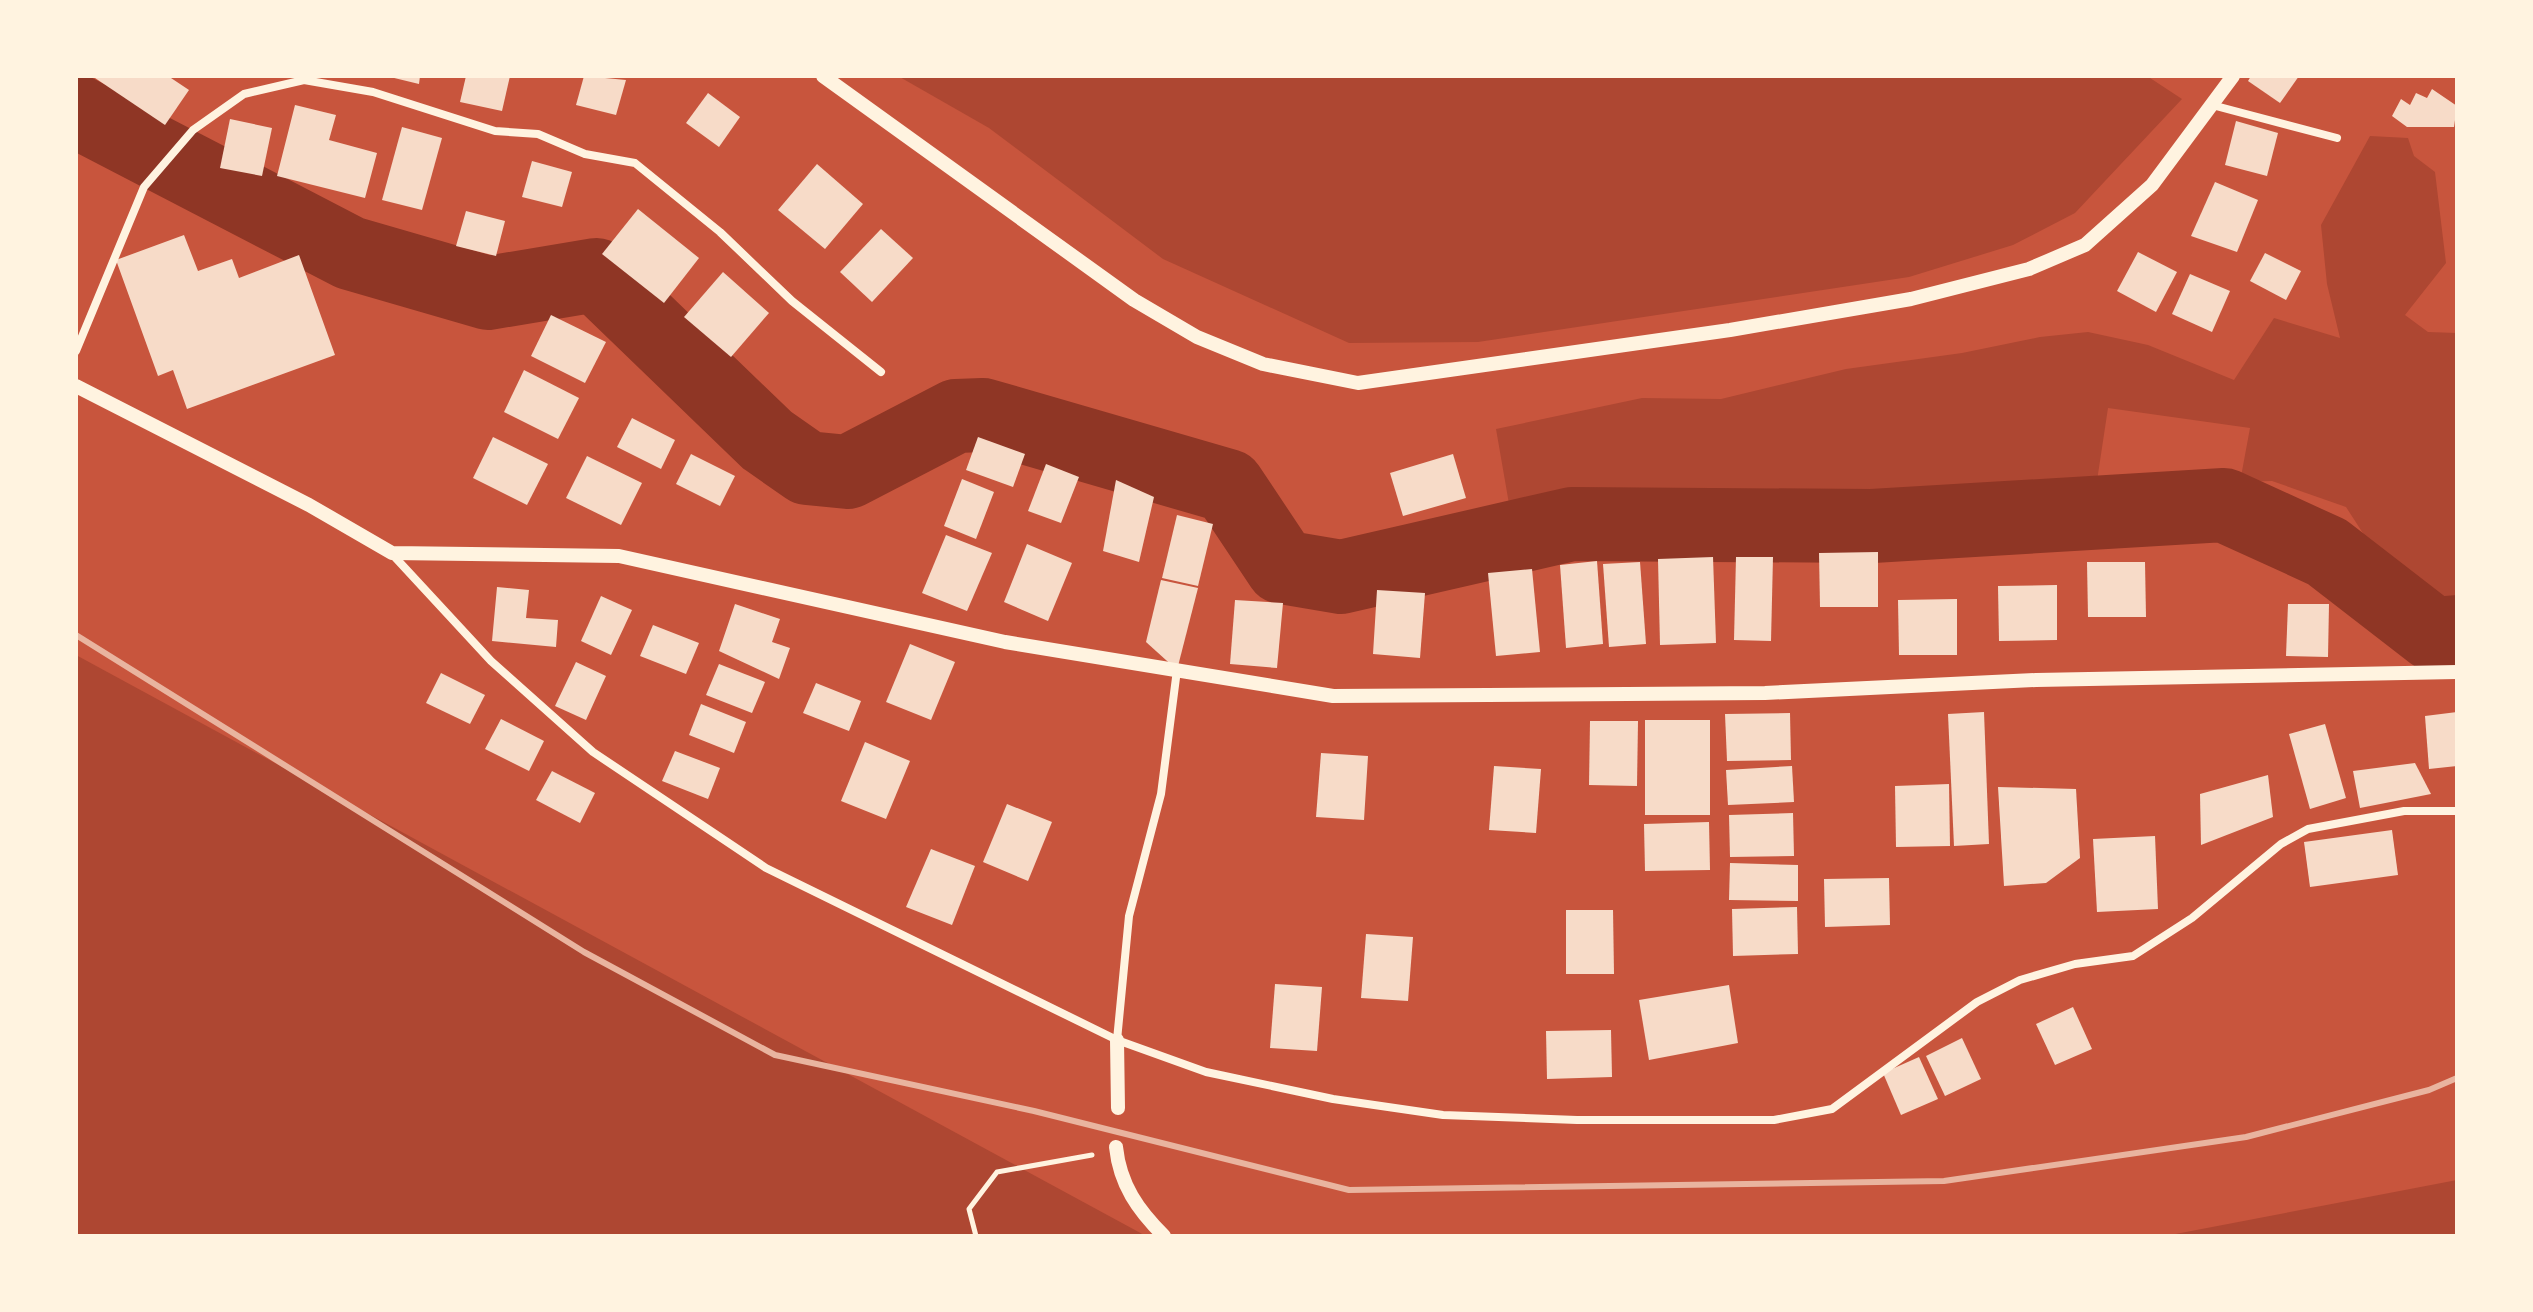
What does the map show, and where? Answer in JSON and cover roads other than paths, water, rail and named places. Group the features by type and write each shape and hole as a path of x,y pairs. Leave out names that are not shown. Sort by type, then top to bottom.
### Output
{"street":[{"path":"823,76 1134,300 1197,337 1263,364 1358,383 1699,334 1911,299 2029,269 2085,245 2152,185 2233,76"},
{"path":"76,351 144,187 193,130 244,94 304,80 373,92 495,131 538,134 585,154 635,163 720,232 792,301 881,372"},
{"path":"2211,105 2337,138"},
{"path":"76,386 309,505 392,553 491,661 593,752 766,868 1117,1040 1206,1072 1333,1099 1443,1115 1577,1120 1774,1120 1832,1109 1977,1002 2020,980 2075,964 2133,956 2192,918 2281,844 2308,829 2404,811 2457,811"},
{"path":"392,553 619,556 1005,642 1333,696 1765,693 2036,680 2457,672"},
{"path":"1118,1108 1117,1040 1129,916 1161,794 1177,670"},
{"path":"1116,1149 1120,1174 1139,1211 1164,1236"}],"waterway":[{"path":"76,111 350,253 488,293 596,275 767,440 807,468 848,472 956,416 983,415 1228,486 1282,567 1341,577 1572,524 1872,526 2224,505 2327,552 2433,634 2457,632"}],"railway":[{"path":"76,635 584,952 775,1055 1034,1111 1349,1190 1944,1181 2246,1137 2429,1090 2457,1078"}]}
